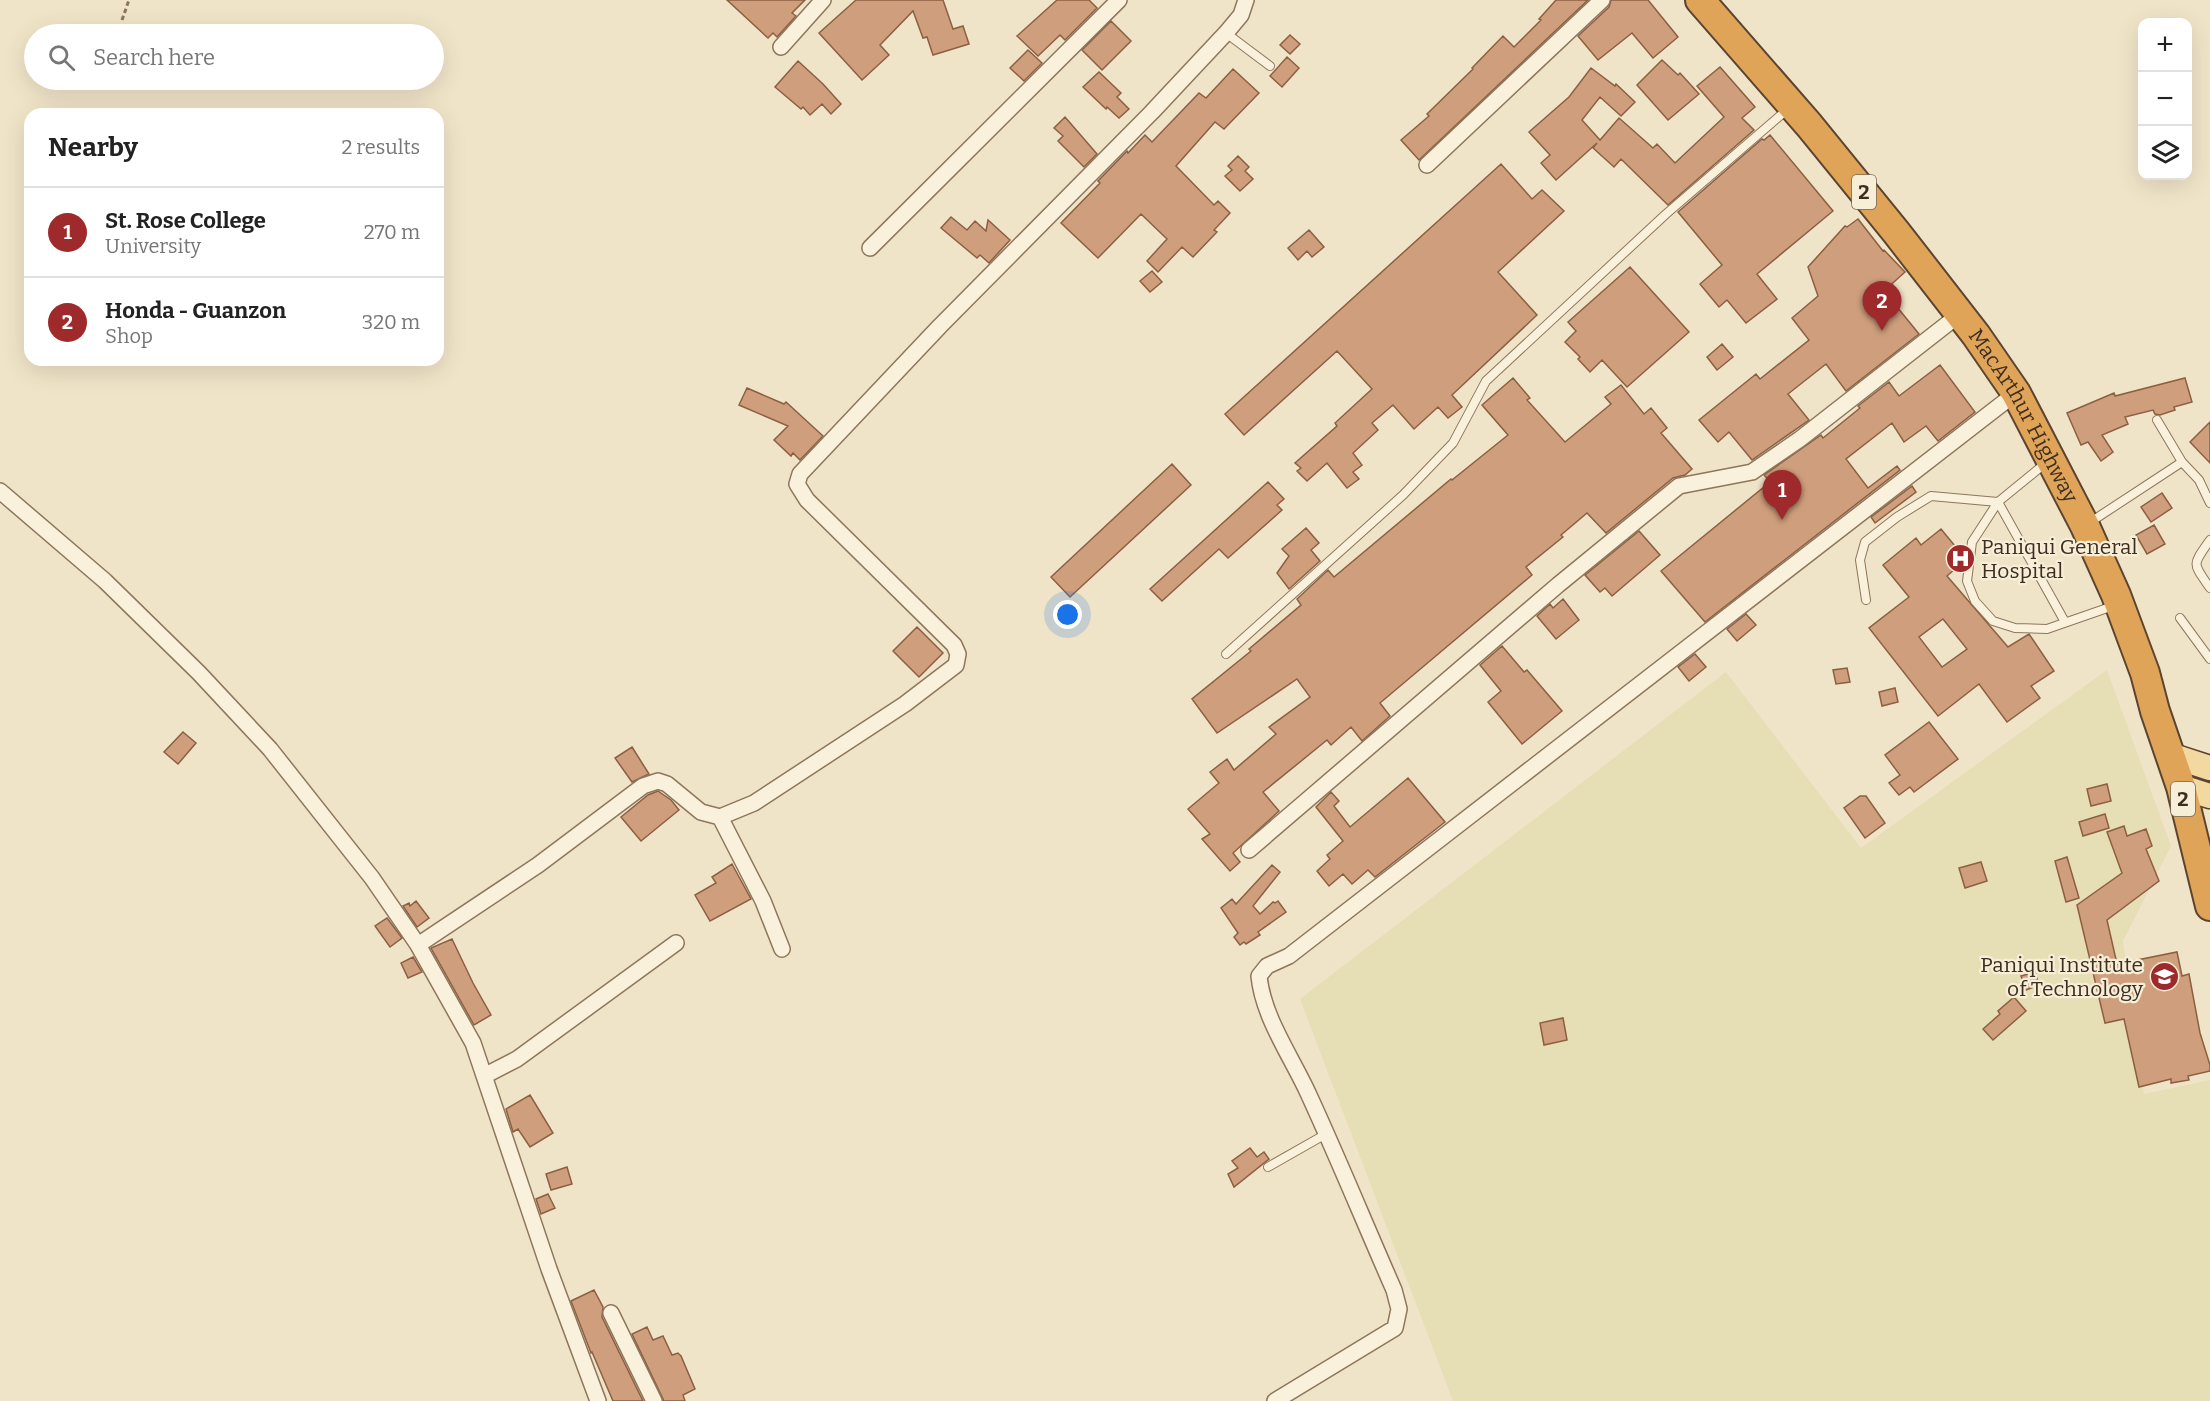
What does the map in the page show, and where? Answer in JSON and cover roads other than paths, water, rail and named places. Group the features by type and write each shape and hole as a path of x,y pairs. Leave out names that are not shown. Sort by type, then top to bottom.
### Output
{"highway":[{"name":"MacArthur Highway","path":"1700,0 1792,105 1896,232 1960,314 2016,393 2085,525 2119,604 2145,673 2155,711 2181,787 2210,906"}],"main road":[{"path":"2170,755 2210,768"},
{"path":"2181,787 2210,796"}],"street":[{"path":"781,47 823,0"},
{"path":"870,248 1119,0"},
{"path":"418,945 538,865 644,786 658,781 667,784 700,812 720,817 754,803 905,704 956,665 958,654 954,645 807,500 797,484 800,474 940,326 1227,33 1241,15 1246,0"},
{"path":"1427,165 1602,0"},
{"path":"1249,850 1462,666 1679,486 1752,472 1800,440 1960,314"},
{"path":"1275,1401 1395,1328 1400,1309 1394,1290 1326,1134 1270,1015 1260,989 1259,976 1267,966 1289,957 2016,393"},
{"path":"0,490 105,581 199,673 270,749 372,878 418,945 473,1043 549,1269 598,1401"},
{"path":"720,817 763,901 782,949"},
{"path":"484,1076 517,1059 676,943"},
{"path":"611,1313 654,1401"}],"lane":[{"path":"1227,33 1270,66"},
{"path":"1226,654 1403,495 1453,443 1486,381 1666,214 1792,105"},
{"path":"2157,420 2182,462 2199,480 2210,503"},
{"path":"2051,459 1998,502 1972,542 1967,581 1975,601 1993,621 2015,628 2047,629 2119,604"},
{"path":"2085,525 2182,462"},
{"path":"1866,600 1860,560 1865,542 1897,517 1931,496 1998,502"},
{"path":"1998,502 2065,622"},
{"path":"2210,540 2195,564 2196,569 2210,588"},
{"path":"2180,618 2210,659"},
{"path":"1268,1167 1326,1134"}],"place":[{"name":"Honda - Guanzon","path":"1882,331"},
{"name":"St. Rose College","path":"1782,520"},
{"name":"Paniqui General Hospital","path":"1960,559"},
{"name":"Paniqui Institute of Technology","path":"2164,977"}]}
